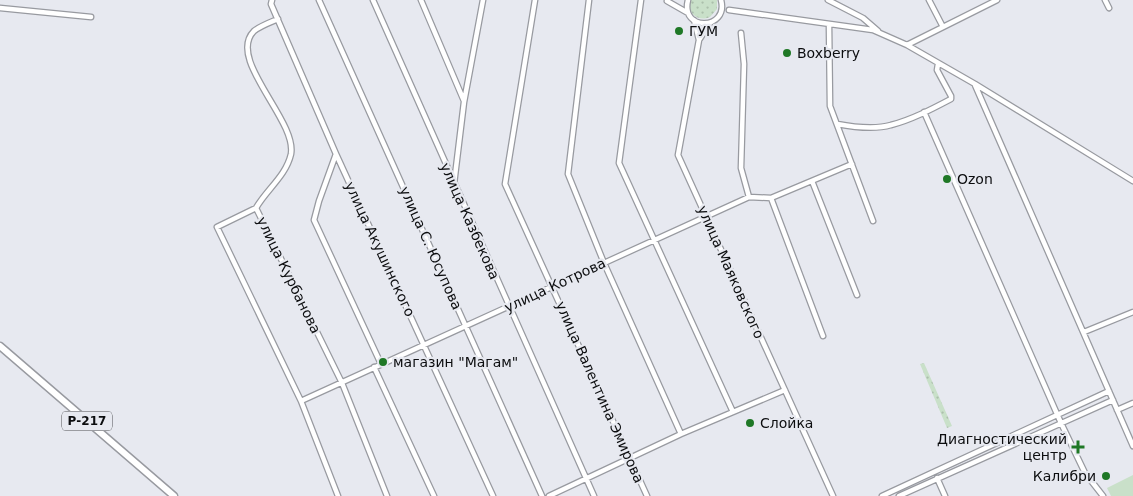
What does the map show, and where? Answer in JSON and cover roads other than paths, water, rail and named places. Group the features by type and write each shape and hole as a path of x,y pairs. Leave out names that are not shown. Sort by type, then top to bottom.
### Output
{"highway":[{"name":"Р-217","path":"0,346 174,496"}],"street":[{"name":"улица Акушинского","path":"272,0 271,4 336,154 493,496"},
{"name":"улица С. Юсупова","path":"319,0 542,496"},
{"name":"улица Казбекова","path":"373,0 594,496"},
{"path":"421,0 464,102"},
{"path":"454,184 464,102 483,0"},
{"name":"улица Валентина Эмирова","path":"535,0 505,184 647,496"},
{"path":"589,0 568,174 604,263 681,434"},
{"path":"641,0 619,164 733,412"},
{"path":"660,0 668,0 688,13 694,20 699,40"},
{"path":"688,0 688,13"},
{"path":"721,0 729,10"},
{"path":"719,16 722,10 721,0"},
{"path":"828,0 863,18 881,34"},
{"path":"929,0 943,27"},
{"path":"907,45 997,0"},
{"path":"1105,0 1109,8"},
{"path":"0,8 91,17"},
{"path":"694,20 706,24 729,10 873,30 907,45 975,84 1133,181"},
{"name":"улица Курбанова","path":"278,19 254,30 248,41 248,59 287,132 291,152 284,174 262,198 256,208 342,383 387,496"},
{"path":"699,40 711,22"},
{"path":"829,24 830,106 873,222"},
{"path":"742,33 744,72 741,168 749,197"},
{"name":"улица Маяковского","path":"699,40 678,155 833,496"},
{"path":"836,124 855,127 890,126 952,98 937,70 938,64"},
{"path":"975,84 1133,446"},
{"path":"924,112 1057,415 1085,473 1103,496"},
{"path":"336,154 314,220 382,364"},
{"name":"улица Котрова","path":"301,401 749,197 771,198 852,164"},
{"path":"812,181 857,295"},
{"path":"771,198 823,336"},
{"path":"256,208 217,227 301,401 338,496"},
{"path":"1084,332 1133,312"},
{"path":"374,367 434,496"},
{"path":"549,496 681,434 785,390"},
{"path":"882,496 1109,391"},
{"path":"899,496 1113,400"},
{"path":"1117,410 1133,403"},
{"path":"986,448 990,455"},
{"path":"934,472 945,496"}],"place":[{"name":"ГУМ","path":"679,31"},
{"name":"Boxberry","path":"787,53"},
{"name":"Ozon","path":"947,179"},
{"name":"магазин \"Магам\"","path":"383,362"},
{"name":"Слойка","path":"750,423"},
{"name":"Диагностический центр","path":"1078,447"},
{"name":"Калибри","path":"1106,476"}]}
